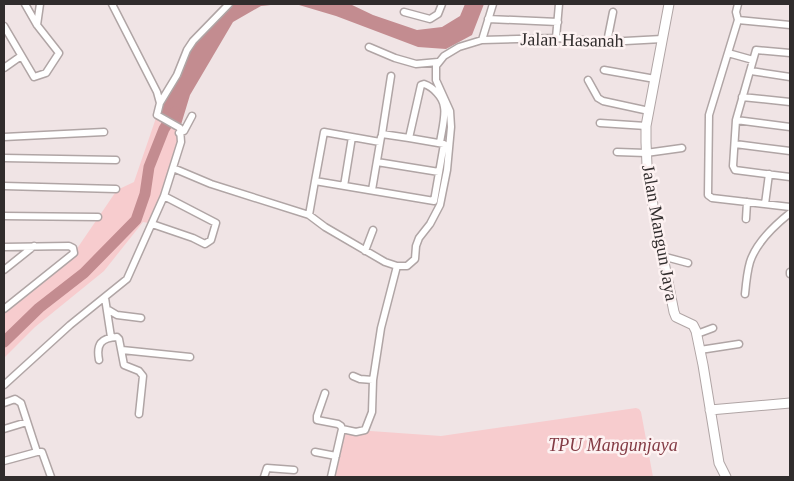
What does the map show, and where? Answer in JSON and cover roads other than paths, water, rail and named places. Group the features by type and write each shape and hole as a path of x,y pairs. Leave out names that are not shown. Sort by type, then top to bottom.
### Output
{"street":[{"path":"4,26 34,77 46,73 59,53 37,25 25,4"},
{"path":"37,25 40,4"},
{"path":"112,4 158,92 160,103"},
{"path":"192,116 184,131 157,115 160,103 172,83 187,50 229,4"},
{"path":"404,12 430,19 438,14 442,4"},
{"path":"482,40 493,4"},
{"path":"556,38 559,4"},
{"name":"Jalan Mangun Jaya","path":"669,4 646,126 646,153 662,256 674,312 676,317 693,325 697,334"},
{"path":"738,4 736,12 738,20 708,115 708,195 712,198 790,207"},
{"path":"607,42 614,12"},
{"path":"488,19 558,22"},
{"path":"738,20 790,25"},
{"name":"Jalan Hasanah","path":"438,62 451,51 482,40 556,38 607,42 662,39"},
{"path":"173,168 211,184 309,215 325,227 385,262 396,266 407,266 415,259 419,238 430,224 440,205 447,170 451,127 450,111 436,80 436,66 438,62 416,64 369,47"},
{"path":"790,53 758,49 753,60 736,120 734,169 790,177"},
{"path":"728,54 753,60"},
{"path":"4,68 21,56"},
{"path":"604,70 655,79"},
{"path":"751,71 790,77"},
{"path":"372,190 391,76"},
{"path":"588,80 598,98 603,102 649,111"},
{"path":"409,138 421,86 426,84 438,95 444,107 440,143"},
{"path":"742,97 790,102"},
{"path":"736,120 790,127"},
{"path":"600,123 646,126"},
{"path":"4,385 70,325 127,278 164,196 181,142 180,130"},
{"path":"4,142 4,137 104,132"},
{"path":"309,215 324,132 380,142"},
{"path":"316,181 434,201 444,144 382,134"},
{"path":"344,186 352,137"},
{"path":"735,144 790,151"},
{"path":"617,152 646,153 682,148"},
{"path":"4,158 116,160"},
{"path":"377,162 439,172"},
{"path":"765,204 769,174"},
{"path":"4,186 116,190"},
{"path":"152,224 205,244 211,240 216,223 164,196"},
{"path":"746,219 747,202"},
{"path":"745,294 748,269 754,253 780,221 790,213"},
{"path":"4,216 98,217"},
{"path":"365,251 373,230"},
{"path":"4,270 34,246"},
{"path":"4,248 69,246 73,248 74,253 4,309"},
{"path":"662,256 688,263"},
{"path":"342,429 356,432 365,430 372,412 373,380 381,328 396,266"},
{"path":"105,298 111,337"},
{"path":"108,309 117,315 141,318"},
{"path":"712,328 697,334 719,463 726,477"},
{"path":"99,360 98,346 111,337 120,339 124,365 139,371 143,376 138,414"},
{"path":"700,350 738,344"},
{"path":"122,350 190,357"},
{"path":"353,376 360,379 373,380"},
{"path":"325,393 317,420 342,426 331,477"},
{"path":"4,403 15,399 21,403 37,452"},
{"path":"710,410 790,403"},
{"path":"4,428 27,422"},
{"path":"4,461 42,452 49,477"},
{"path":"315,452 336,456"},
{"path":"264,477 267,468 294,470"}],"waterway":[{"path":"4,342 39,308 84,273 136,220 145,194 149,167 164,129 175,112"}],"park label":[{"name":"TPU Mangunjaya","path":"613,445"}]}
